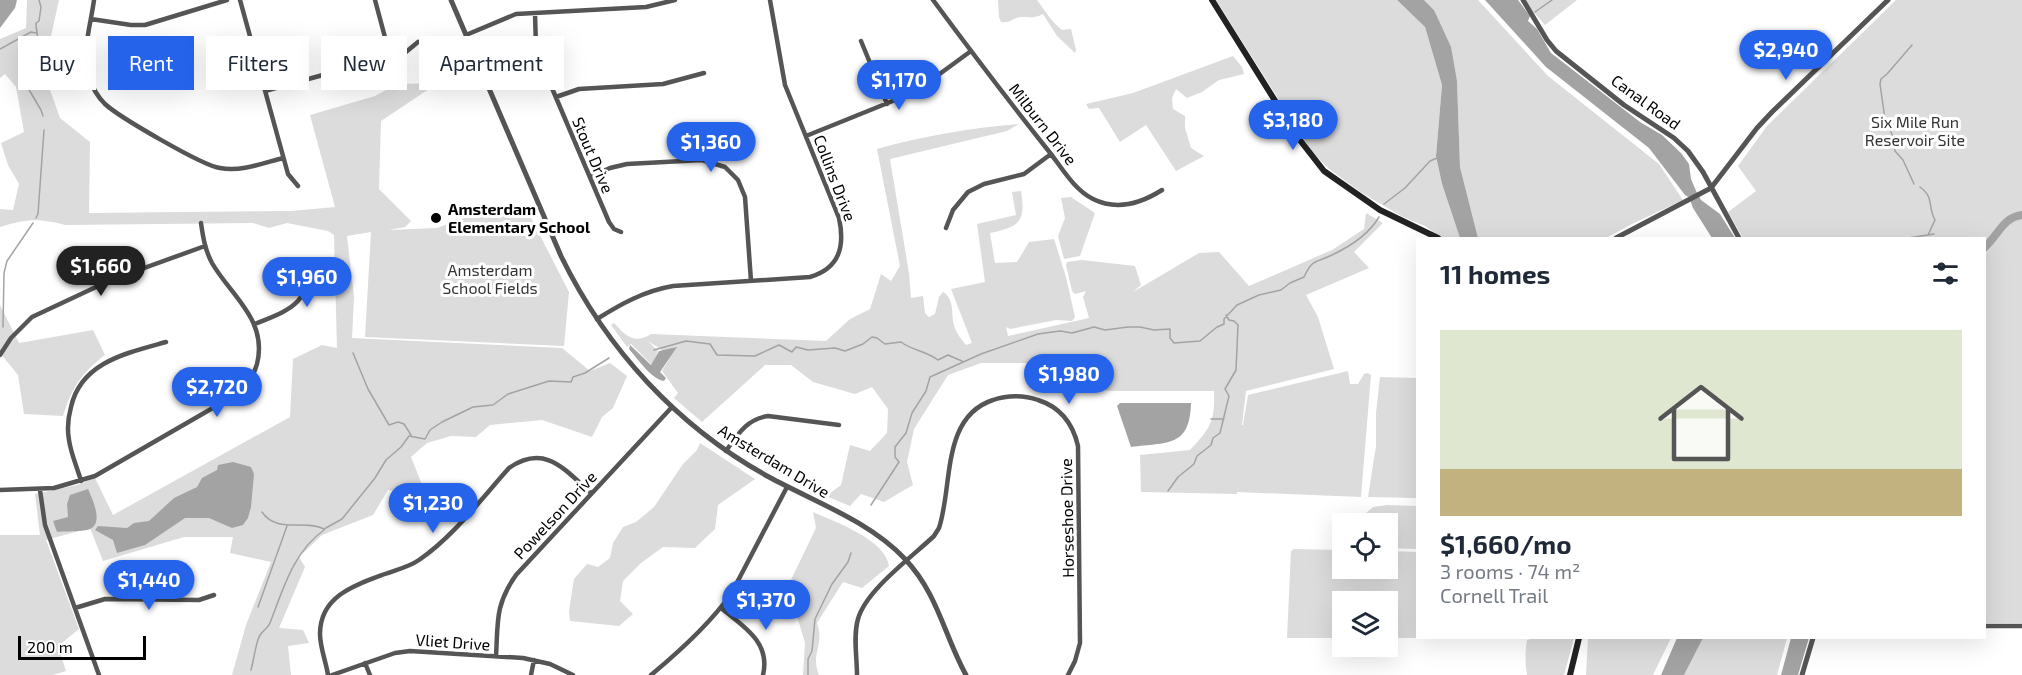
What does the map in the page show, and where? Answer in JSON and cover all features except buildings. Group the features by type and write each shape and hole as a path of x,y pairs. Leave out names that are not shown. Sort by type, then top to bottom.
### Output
{"main road":[{"path":"1212,0 1299,140 1324,171 1380,210 1436,237"},
{"path":"1570,675 1579,639"}],"street":[{"path":"94,0 86,52 87,73 96,93 116,112 212,167 239,169 283,158"},
{"path":"91,19 145,25 226,0"},
{"path":"240,0 283,158 288,174 298,186"},
{"path":"375,0 384,36"},
{"name":"Amsterdam Drive","path":"452,0 561,256 597,320 634,369 672,407 726,451 787,487 869,530 887,542 908,561 932,596 966,675"},
{"path":"466,34 511,16 646,7 675,0"},
{"name":"Collins Drive","path":"597,320 631,298 652,291 673,286 800,279 818,275 834,262 841,249 843,236 839,218 785,85 770,0"},
{"name":"Milburn Drive","path":"933,0 1082,192 1101,203 1118,206 1144,201 1162,190"},
{"name":"Canal Road","path":"1523,0 1552,47 1624,105 1682,146 1698,163 1738,237"},
{"path":"1618,237 1711,188 1772,112 1888,0"},
{"name":"Stout Drive","path":"535,13 538,54 609,222 614,229 621,232"},
{"path":"861,41 887,104"},
{"path":"407,51 418,42"},
{"path":"806,136 923,88 971,51"},
{"path":"556,97 585,88 663,84 704,73"},
{"path":"265,91 321,76"},
{"path":"946,228 956,204 968,192 984,184 1024,174 1051,154"},
{"path":"590,177 627,164 702,160 724,167 738,180 745,197 751,282"},
{"path":"0,490 40,490 81,481 104,471 240,391 252,376 256,366 259,342 255,324 249,311 212,262 205,246 201,223"},
{"path":"0,356 11,338 27,320 49,308 157,262 205,246"},
{"path":"255,324 293,306 301,297 306,286 306,274 302,262"},
{"path":"81,481 68,435 72,404 78,388 94,369 114,357 166,342"},
{"name":"Horseshoe Drive","path":"857,675 856,632 862,609 876,589 934,537 939,528 959,428 969,416 987,402 1011,396 1032,398 1056,409 1072,428 1078,453 1080,643 1068,675"},
{"name":"Powelson Drive","path":"496,657 498,614 505,591 516,575 672,407"},
{"path":"726,451 745,426 762,417 839,425"},
{"path":"330,675 320,636 324,612 332,601 342,592 357,584 411,565 430,552 509,468 533,457 546,459 561,466 591,493"},
{"path":"651,675 721,608 731,594 787,487"},
{"path":"40,490 45,525 99,675"},
{"path":"75,608 93,601 199,600 214,595"},
{"path":"721,608 758,640 764,660 763,675"},
{"path":"1986,626 2022,626"},
{"path":"1802,675 1813,639"},
{"name":"Vliet Drive","path":"330,675 395,653 410,651 534,660 550,664 573,675"},
{"path":"531,675 534,660"},
{"path":"366,663 370,675"}],"green space":[{"name":"Amsterdam School Fields","path":"27,0 59,0 51,36 18,36 18,90 50,90 60,118 90,142 89,213 291,211 335,207 310,115 375,96 386,90 407,90 407,84 419,83 419,90 428,90 381,121 379,189 411,221 405,227 389,230 437,228 469,216 529,214 569,292 564,346 365,337 371,232 347,236 354,297 352,338 562,348 590,371 610,363 627,376 613,408 602,417 592,437 542,420 490,425 476,437 451,436 427,443 411,457 427,497 388,490 373,515 322,535 299,557 305,567 279,628 303,630 309,643 288,646 291,675 232,675 246,625 271,562 230,553 233,537 184,537 103,561 90,528 46,540 79,629 58,646 66,671 53,675 0,675 0,535 40,535 35,494 77,485 95,478 113,515 290,417 293,359 322,345 337,348 334,235 328,231 287,223 269,228 253,223 65,225 32,220 0,227 0,209 13,210 19,184 8,165 1,143 24,132 16,87 5,74 0,78 0,39 26,28"},
{"path":"998,0 1037,0 1062,30 1071,29 1075,53 1057,36 1043,14 1001,22"},
{"path":"1216,0 1397,0 1425,27 1442,85 1436,156 1442,184 1460,237 1441,237 1425,226 1403,217 1362,193 1329,169 1312,152"},
{"path":"1424,0 1478,0 1548,76 1659,164 1683,200 1608,237 1478,237 1460,167 1457,81 1434,10"},
{"path":"1523,0 1577,0 1545,25"},
{"name":"Six Mile Run Reservoir Site","path":"1896,0 2022,0 2022,623 1986,623 1986,237 1742,237 1728,212 1756,191 1738,166 1767,126"},
{"path":"1233,56 1242,67 1244,74 1219,80 1202,92 1187,98 1176,89 1172,98 1173,109 1185,116 1185,128 1191,148 1204,156 1176,171 1146,125 1120,142 1099,108 1089,109 1086,104 1133,93"},
{"path":"1019,124 1007,131 890,159 911,298 923,296 925,313 929,317 935,314 939,297 943,292 947,295 950,299 955,328 966,345 972,343 951,289 985,282 977,224 1016,215 1012,192 1021,191 1021,216 1014,225 990,233 995,263 1017,262 1029,242 1054,239 1075,317 1072,321 1056,320 1010,329 1006,327 1008,336 1089,318 1083,297 1086,291 1075,294 1072,291 1067,262 1082,260 1135,266 1141,285 1133,292 1199,253 1219,252 1249,286 1332,250 1364,229 1366,213 1383,223 1354,252 1369,268 1306,295 1318,317 1334,369 1246,391 1242,425 1248,395 1348,371 1350,384 1358,384 1364,374 1368,373 1371,375 1361,497 1237,492 1237,494 1141,492 1140,455 1190,450 1210,424 1214,410 1214,391 1111,391 1076,388 1076,378 1068,363 981,363 948,375 914,429 907,462 913,485 884,502 861,494 850,506 826,496 841,485 850,445 870,451 887,433 888,409 872,387 855,394 813,382 791,365 765,365 702,422 674,398 678,393 662,371 671,356 648,341 658,351 652,365 631,344 627,347 611,325 614,323 626,335 635,339 651,334 826,341 850,319 870,309 881,274 891,281 900,266 877,149 947,133"},
{"path":"1071,197 1095,213 1080,256 1064,259 1058,236 1065,218 1061,198"},
{"path":"0,305 19,343 93,330 105,355 78,382 63,416 24,414 18,375 0,353"},
{"path":"1380,377 1416,378 1416,498 1368,497 1376,446 1376,413"},
{"path":"700,443 755,479 718,505 715,529 695,548 663,547 641,563 623,581 620,601 633,614 619,626 570,621 569,611 574,579 587,564 598,567 610,558 613,543 623,527 636,522 654,507"},
{"path":"1387,505 1416,506 1416,549 1398,548 1398,513 1366,513 1373,507"},
{"path":"813,512 846,526 869,540 879,548 889,566 862,588 843,582 817,623 819,638 816,661 819,675 803,675 805,643 788,586 816,528"},
{"path":"1294,549 1332,550 1332,579 1398,579 1398,551 1416,552 1416,638 1398,638 1398,591 1332,591 1332,638 1287,638 1291,551"},
{"path":"1574,639 1564,675 1527,675 1527,640"},
{"path":"1588,639 1671,639 1653,675 1586,675"},
{"path":"1702,639 1787,639 1777,675 1684,675"}],"shaded area":[{"path":"0,0 17,0 15,8 0,28"},
{"path":"1397,0 1424,0 1434,10 1451,47 1457,81 1460,167 1478,237 1460,237 1442,184 1436,156 1442,85 1425,27"},
{"path":"1485,0 1518,0 1530,16 1528,21 1537,29 1551,53 1640,122 1662,135 1681,153 1689,164 1691,179 1701,200 1720,214 1734,237 1711,237 1693,208 1689,197 1685,195 1649,148 1546,67"},
{"path":"630,345 651,365 659,351 677,347 660,372 666,378 664,381 654,377 645,368 629,349"},
{"path":"1120,403 1191,403 1190,418 1181,435 1174,440 1131,447 1117,406"},
{"path":"233,462 251,467 254,474 251,507 243,525 232,528 209,518 185,518 145,545 117,553 113,540 95,530 98,526 127,528 134,523 149,521 174,498 197,487 202,478 217,470 218,465"},
{"path":"88,489 97,516 94,526 83,531 57,532 53,521 68,517 67,504 70,495"},
{"path":"1677,639 1702,639 1684,675 1661,675"},
{"path":"1791,639 1809,639 1798,675 1781,675"}],"waterway":[{"path":"39,0 41,7 39,21 36,23 37,54 28,88 43,116"},
{"path":"1535,12 1552,0"},
{"path":"0,49 31,32 36,33"},
{"path":"1912,45 1881,79 1880,84 1885,119 1892,134 1895,151 1903,160 1914,184"},
{"path":"36,218 44,130"},
{"path":"1384,204 1405,188 1430,161 1437,158"},
{"path":"1920,187 1928,195 1935,220 1928,235"},
{"path":"1986,246 2005,223 2015,216 2022,215"},
{"path":"871,505 899,462 895,457 895,447 906,433 912,413 926,391 930,377 981,354 1038,334 1060,331 1072,333 1094,327 1105,330 1128,327 1170,329 1170,338 1174,343 1200,341 1224,324 1224,319 1237,305 1259,295 1281,290 1304,277 1315,262 1352,244 1370,229 1379,217"},
{"path":"3,327 4,273 7,261 33,223"},
{"path":"1914,237 1934,234"},
{"path":"1168,491 1178,477 1194,464 1197,456 1211,445 1213,438 1220,433 1229,396 1225,389 1236,370 1238,325 1229,320 1226,315"},
{"path":"654,350 686,341 710,344 717,355 755,356 779,345 792,352 796,347 808,350 835,348 845,351 863,344 872,337 885,344 901,342 938,360 948,355 962,361"},
{"path":"353,353 368,389 389,425 398,422 404,424 411,435"},
{"path":"262,512 275,523 308,525 324,529 342,519 375,478 386,460 401,447 409,436 425,439 430,430 473,407 493,405 508,394 549,381 571,382 573,377 585,373 609,358"},
{"path":"1211,419 1224,419"},
{"path":"258,607 287,526"},
{"path":"251,670 259,637 270,623 290,572 304,549 324,530"},
{"path":"808,675 808,659 812,651 815,619 832,584 848,562 851,553"}],"place":[{"name":"Amsterdam Elementary School","path":"436,218"}]}
